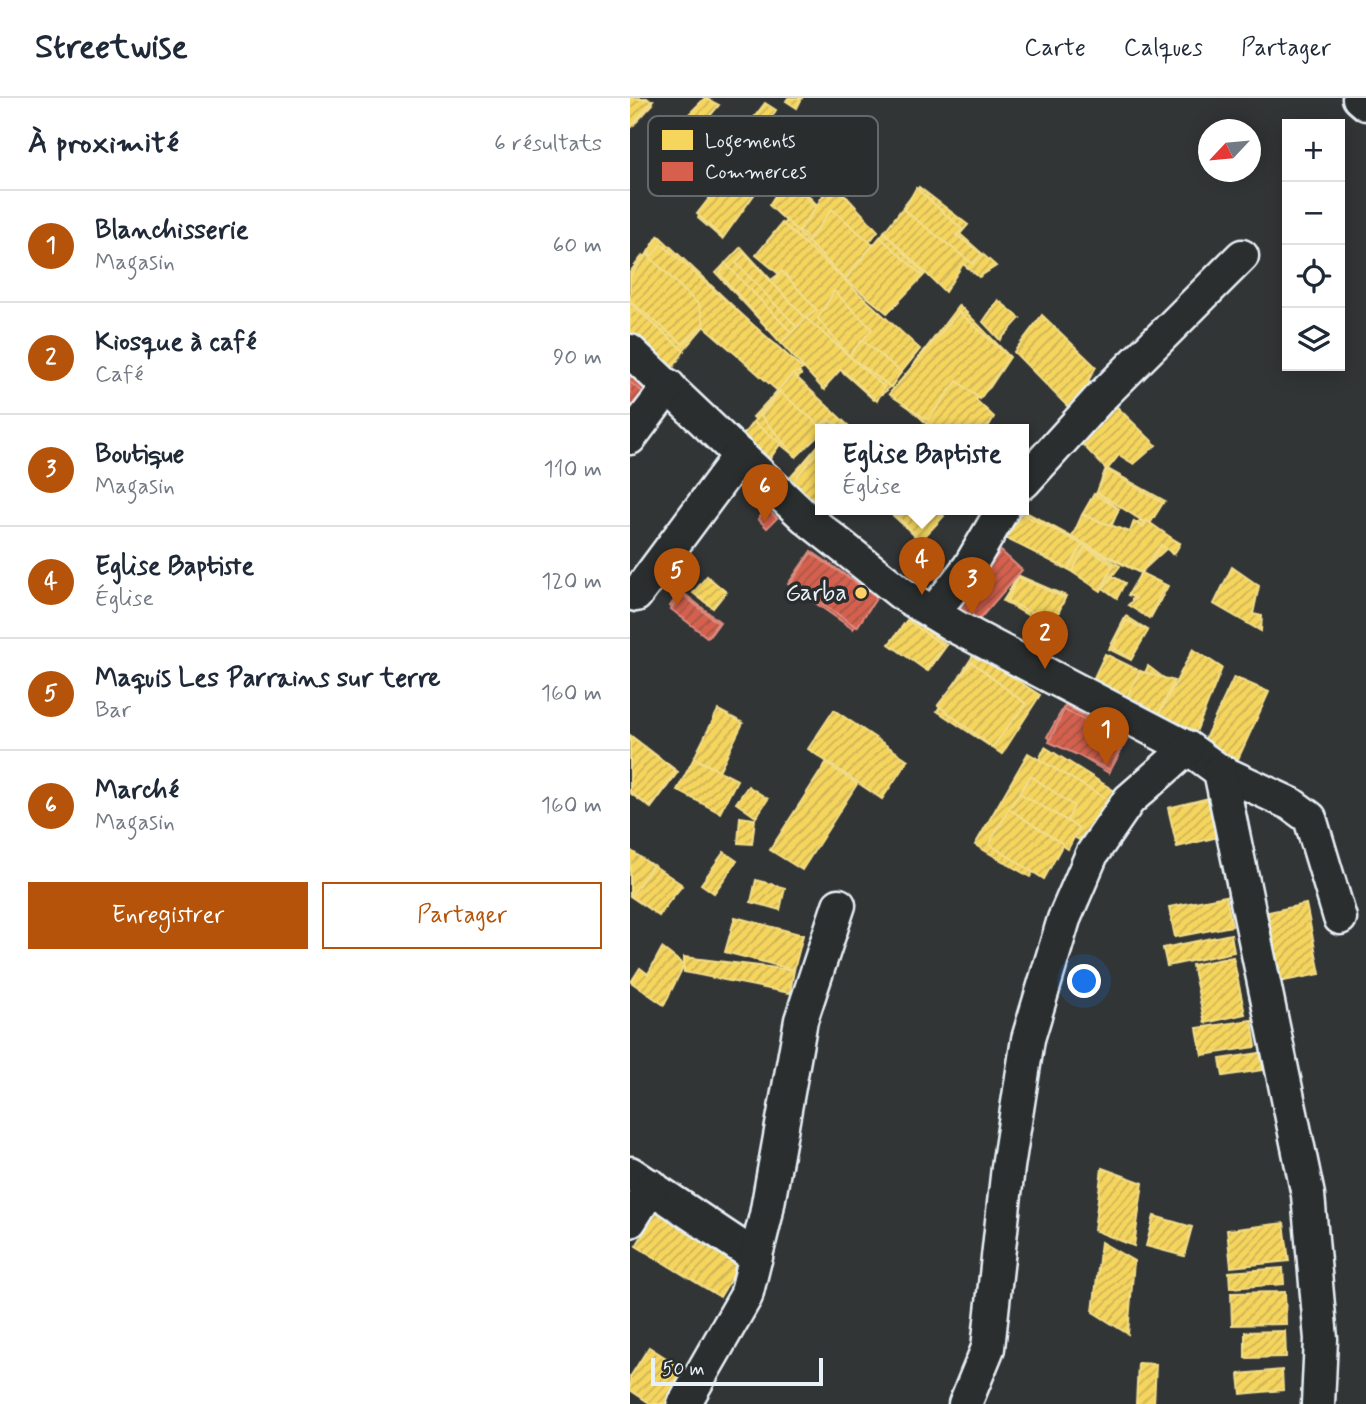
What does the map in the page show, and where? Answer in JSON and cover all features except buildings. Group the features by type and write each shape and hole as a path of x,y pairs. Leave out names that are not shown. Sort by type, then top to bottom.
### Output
{"street":[{"path":"1359,98 1366,104"},
{"path":"1029,476 1100,398 1242,256"},
{"path":"630,351 805,517 902,594 1188,748 1220,771 1291,804 1310,818 1340,918"},
{"path":"630,438 669,386"},
{"path":"636,595 740,454"},
{"path":"933,613 969,567 999,515"},
{"path":"965,1404 988,1348 1008,1167 1028,1039 1064,919 1092,854 1129,800 1188,748"},
{"path":"1220,771 1308,1195 1321,1339 1318,1404"},
{"path":"684,1404 747,1296 801,1020 839,905"},
{"path":"630,1221 641,1180 756,1257"}],"place":[{"name":"Marché","path":"765,522"},
{"name":"Garba","path":"861,593"},
{"name":"Eglise Baptiste","path":"922,595"},
{"name":"Maquis Les Parrains sur terre","path":"677,606"},
{"name":"Boutique","path":"972,615"},
{"name":"Kiosque à café","path":"1045,669"},
{"name":"Blanchisserie","path":"1106,765"}]}
